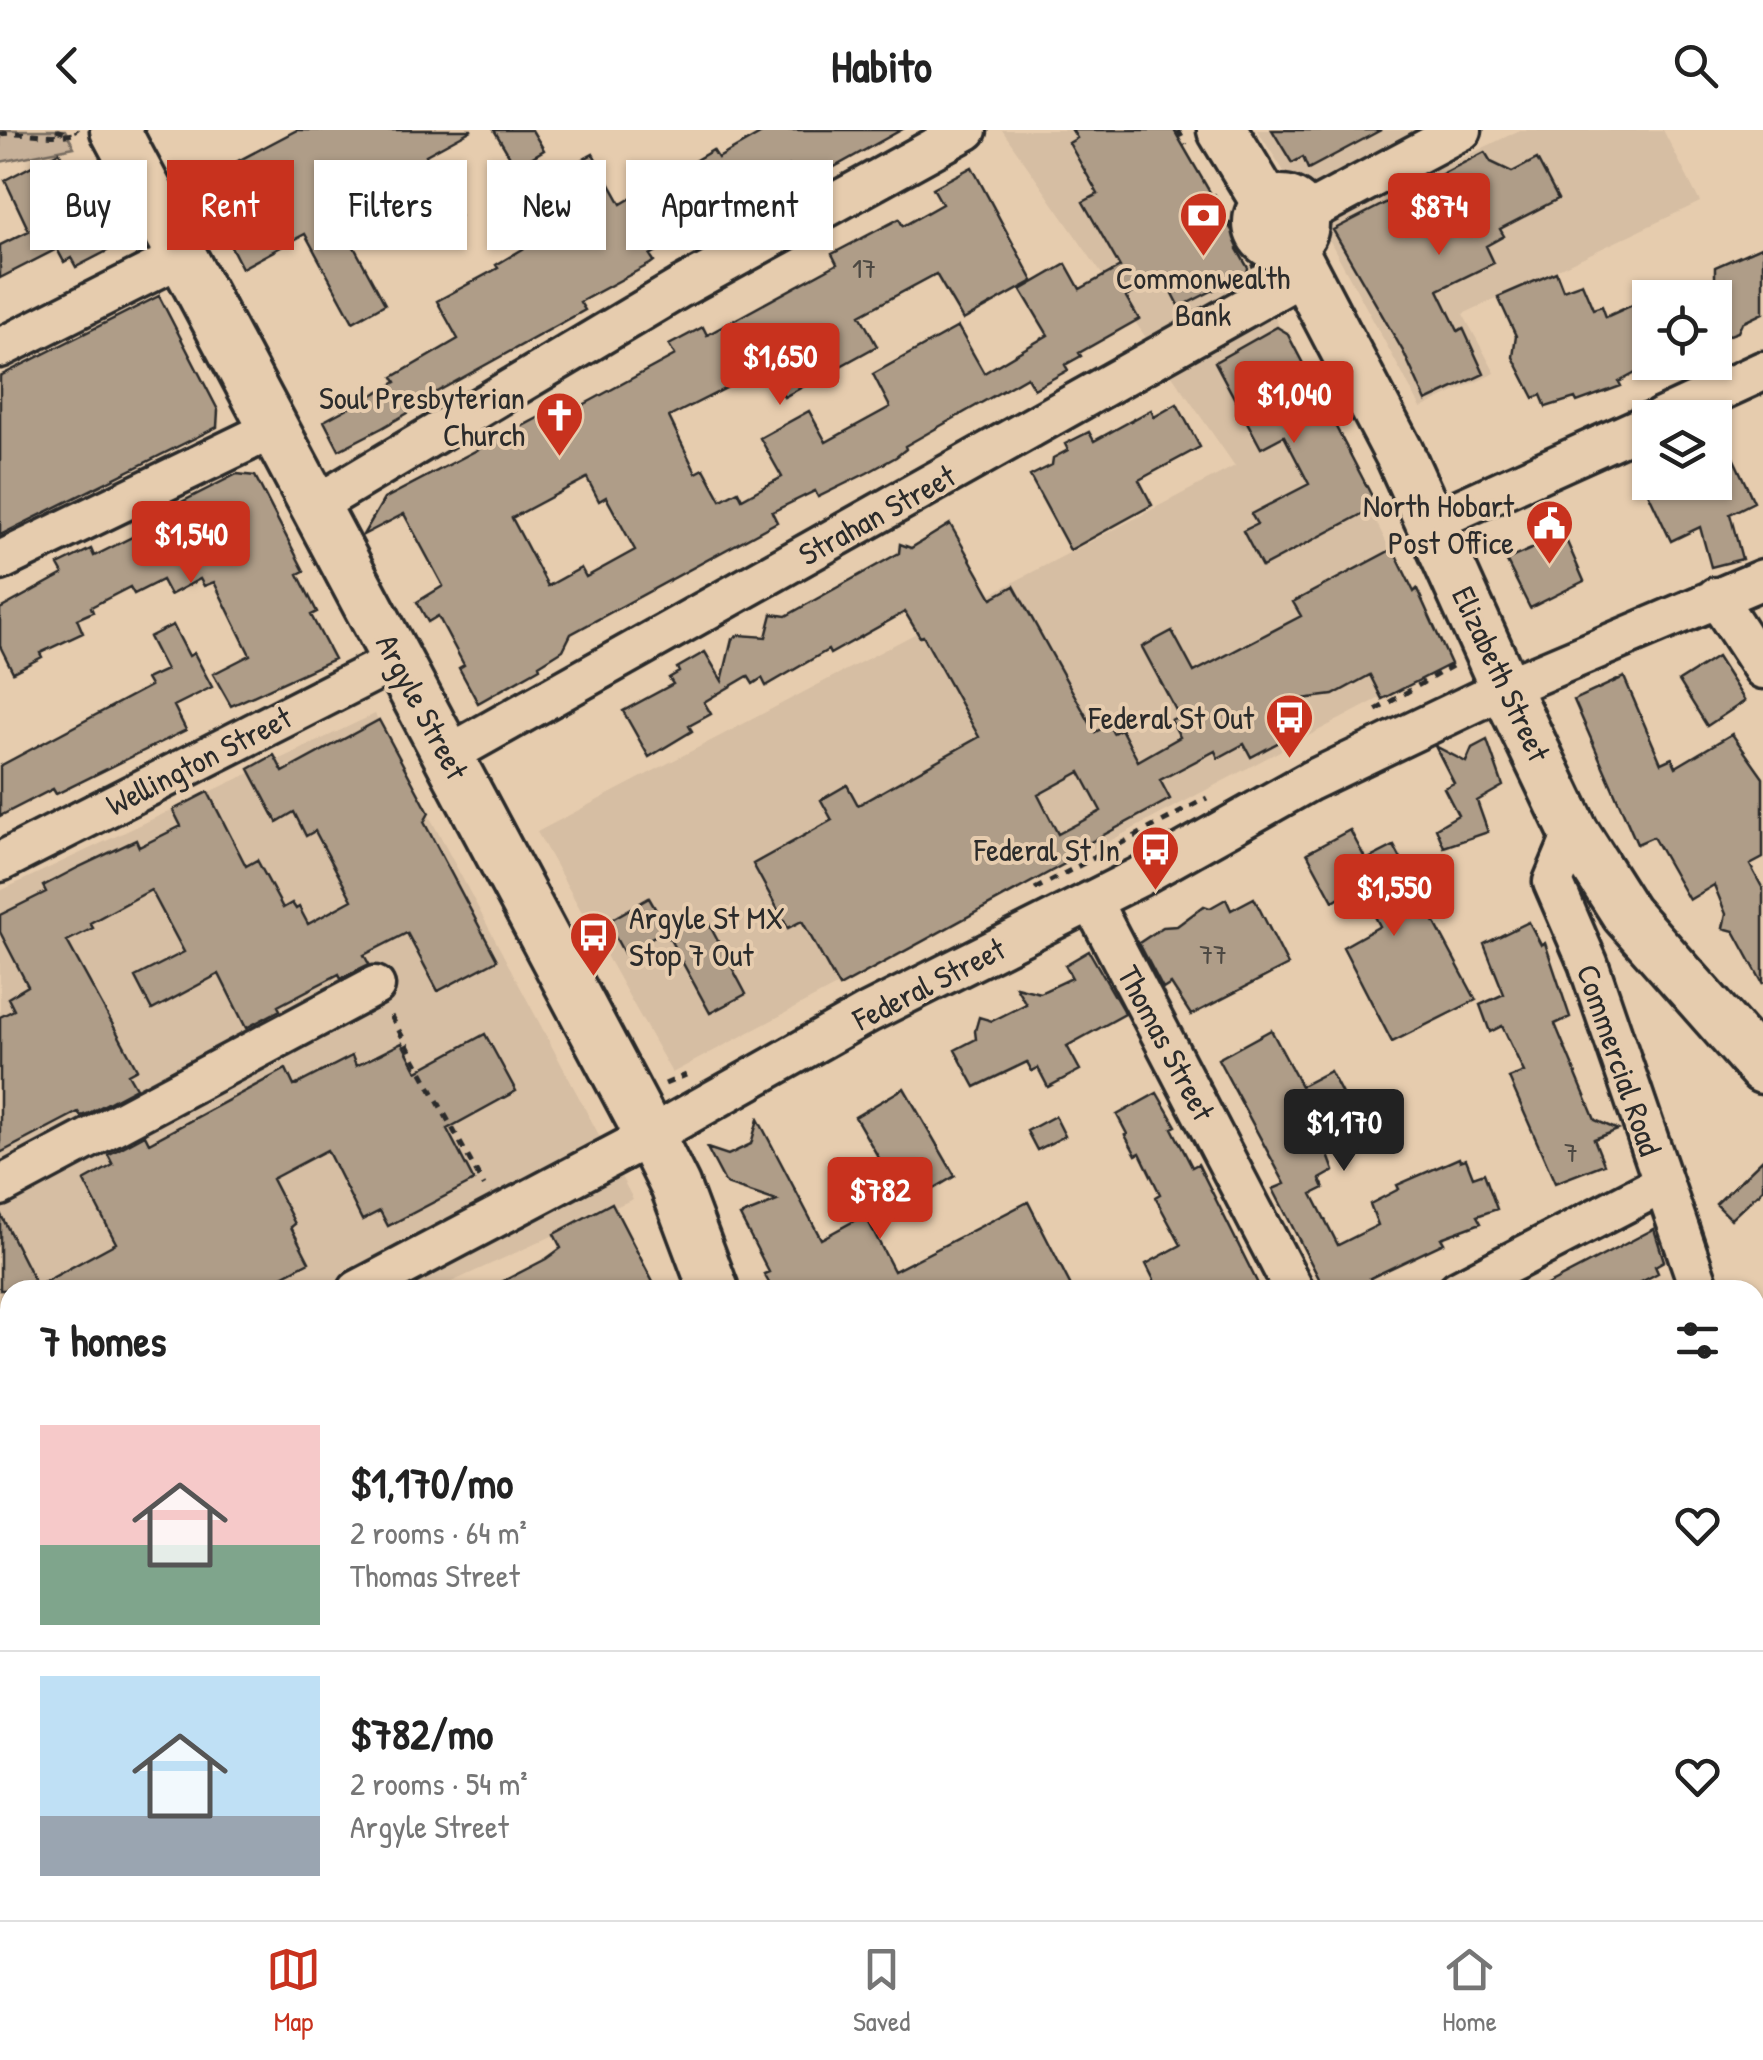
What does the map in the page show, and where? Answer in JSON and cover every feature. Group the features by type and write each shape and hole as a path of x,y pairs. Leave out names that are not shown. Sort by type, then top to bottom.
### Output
{"main road":[{"name":"Argyle Street","path":"88,132 181,257 650,1136 675,1186 710,1280"},
{"name":"Elizabeth Street","path":"1204,138 1287,246 1400,454 1574,832 1626,914 1763,1068"}],"street":[{"path":"314,506 680,288 967,130"},
{"name":"Strahan Street","path":"448,754 1287,246 1462,130"},
{"path":"0,348 181,257"},
{"path":"1701,400 1763,372"},
{"path":"0,562 274,429"},
{"path":"1431,522 1632,430"},
{"name":"Federal Street","path":"377,1280 650,1136 868,1013 1092,902 1310,781 1505,688 1763,579"},
{"path":"1716,597 1763,669"},
{"name":"Wellington Street","path":"0,862 397,660"},
{"name":"Commercial Road","path":"1574,832 1553,882 1588,963 1696,1280"},
{"name":"Thomas Street","path":"1092,902 1289,1280"},
{"path":"0,1186 375,986"},
{"path":"1477,1280 1662,1184"}],"path":[{"path":"0,134 12,130 62,136 88,132"},
{"path":"56,130 88,132"},
{"path":"1178,130 1204,138"},
{"path":"1204,178 1287,246"},
{"path":"1364,716 1453,668 1446,651"},
{"path":"1032,891 1224,790"},
{"path":"375,986 500,1215"},
{"path":"666,1086 701,1067"}],"shaded area":[{"path":"0,130 65,130 74,147 0,162"},
{"path":"1002,130 1173,130 1251,269 1446,663 672,1073 537,832 1235,466"},
{"path":"1257,130 1433,130 1452,163 1520,130 1663,130 1700,202 1463,314 1495,373 1421,408 1331,243"},
{"path":"375,714 633,1199 456,1280 0,1280 0,891"}],"building":[{"path":"297,130 472,130 426,155 429,160 314,160 314,250 356,250 385,304 353,322 305,234 294,240 294,160 240,160"},
{"path":"494,130 532,130 544,150 528,160 512,160"},
{"path":"767,130 901,130 833,168 833,160 696,160 713,150 718,158"},
{"path":"1072,130 1174,130 1241,246 1237,249 1247,273 1180,307 1164,276 1126,297 1139,319 1079,353 1081,356 1065,365 1068,370 1034,389 1027,377 905,446 896,457 867,473 818,497 815,491 772,512 777,522 571,634 563,650 540,668 478,703 459,668 464,665 438,616 428,622 417,602 443,586 404,514 363,535 384,499 553,410 559,418 675,355 669,345 703,327 707,335 837,264 832,254 899,219 903,226 942,204 933,188 972,167 1033,281 963,320 936,274 860,315 877,346 784,397 766,368 669,417 696,473 704,469 721,500 738,491 742,499 782,477 760,438 809,411 826,442 890,407 873,374 958,327 984,373 1048,335 1021,290 1066,264 1080,289 1120,267 1083,202 1098,194 1069,143 1077,138","holes":["587,478 599,501 606,497 635,550 586,577 581,568 548,586 512,518"]},
{"path":"1272,130 1381,130 1308,169 1303,157 1292,163"},
{"path":"59,152 63,160 44,160"},
{"path":"1485,152 1491,162 1512,172 1537,159 1558,199 1500,229 1504,236 1486,246 1494,263 1438,290 1458,331 1463,328 1484,374 1426,401 1403,351 1333,230"},
{"path":"30,167 30,250 55,250 0,278 0,245 29,231 5,180"},
{"path":"606,177 621,204 626,201 626,250 659,250 650,255 654,261 580,302 585,310 339,450 324,421 396,382 393,377 458,339 437,301 498,268 496,265 521,250 606,250"},
{"path":"1763,246 1763,313 1742,323 1732,334 1732,280 1715,280 1715,267"},
{"path":"58,250 109,250 76,267 71,258 64,262"},
{"path":"233,250 275,250 242,268"},
{"path":"1556,272 1563,290 1582,283 1593,309 1602,306 1606,317 1632,305 1632,375 1619,382 1621,386 1577,402 1575,398 1546,407 1541,395 1534,398 1513,357 1516,336 1498,297"},
{"path":"159,296 218,410 217,427 0,535 0,376"},
{"path":"1277,327 1287,333 1377,506 1262,567 1243,531 1257,524 1251,514 1309,484 1284,436 1261,448 1215,362"},
{"path":"1177,404 1200,447 1139,480 1152,505 1070,550 1030,476 1052,465 1053,458 1068,450 1065,444 1089,432 1094,441 1151,410 1154,417"},
{"path":"1732,455 1754,502 1730,514 1742,559 1711,567 1700,527 1671,541 1652,500 1732,500"},
{"path":"237,474 255,476 304,571 298,574 317,612 311,615 334,659 231,706 213,674 250,655 214,582 204,586 200,579 170,595 162,580 134,594 130,587 91,607 93,612 77,619 83,633 40,653 42,657 13,672 0,646 0,609 63,574 58,565 91,549 94,556 148,529 144,521"},
{"path":"950,524 992,598 1014,586 1095,732 1109,725 1113,733 1121,729 1138,761 1180,737 1171,720 1179,716 1142,647 1172,631 1194,672 1301,616 1293,602 1393,549 1414,592 1417,589 1451,664 1382,699 1370,675 1333,695 1286,701 1302,730 1251,757 1244,744 1218,758 1215,751 1160,780 1170,799 1076,850 1079,856 839,987 802,921 788,928 753,864 832,820 821,800 847,785 858,805 979,737 923,636 905,612 766,686 762,678 753,684 748,676 704,702 711,714 689,726 692,731 649,757 623,711 673,684 669,678 679,672 677,668 705,652 722,681 732,639 739,635 766,637 772,614 786,616 899,553 900,544 911,548","holes":["1080,772 1101,811 1058,834 1038,795"]},
{"name":"North Hobart Post Office","path":"1564,535 1584,581 1530,608 1506,560"},
{"path":"173,625 212,687 174,706 186,730 56,794 53,789 0,816 0,766 150,686 146,679 166,670 149,637"},
{"path":"1717,657 1745,701 1707,726 1679,681"},
{"path":"1624,677 1661,763 1672,758 1676,767 1732,734 1763,778 1763,858 1750,865 1763,889 1763,984 1734,931 1723,928 1726,914 1714,885 1689,900 1653,837 1637,844 1574,700"},
{"path":"379,720 429,813 424,822 497,960 438,991 407,933 364,955 369,964 341,978 339,974 246,1028 219,974 152,1010 135,977 184,952 151,890 90,923 93,928 67,941 137,1069 128,1074 136,1088 87,1114 81,1116 78,1112 0,1153 0,1017 14,1010 8,998 28,986 0,932 0,915 46,892 43,886 79,867 136,840 139,847 181,826 173,810 208,792 246,866 257,860 283,908 292,903 296,909 299,907 308,924 352,900 315,831 306,836 294,812 277,822 249,769 274,755 283,772"},
{"path":"1487,740 1503,786 1477,801 1488,832 1444,847 1436,828 1458,815 1444,788 1454,783 1435,746 1466,762 1472,748"},
{"path":"1350,830 1366,860 1394,846 1476,1000 1392,1042 1343,947 1380,926 1359,886 1333,901 1307,853"},
{"path":"649,898 667,929 624,953 607,922"},
{"path":"1254,898 1288,965 1191,1015 1171,984 1163,989 1139,943 1163,927 1177,926 1204,906 1210,908 1226,899 1231,910"},
{"path":"703,913 746,994 710,1013 666,932"},
{"path":"1529,922 1541,945 1545,943 1570,1017 1555,1024 1595,1120 1618,1130 1594,1139 1604,1164 1555,1183 1509,1078 1524,1072 1502,1026 1490,1032 1480,1005 1504,994 1484,944"},
{"path":"1089,951 1125,1014 1067,1046 1080,1070 1048,1087 1038,1068 1032,1071 1027,1062 975,1087 955,1050 976,1039 979,1017 992,1021 1026,1004 1016,987 1040,993 1072,978 1065,965"},
{"path":"1271,1030 1301,1086 1330,1071 1343,1096 1329,1103 1347,1136 1325,1147 1334,1171 1320,1179 1324,1188 1312,1194 1338,1245 1378,1225 1370,1204 1399,1189 1397,1185 1459,1158 1466,1159 1473,1177 1484,1173 1497,1209 1477,1216 1481,1223 1441,1238 1444,1243 1371,1280 1320,1280 1273,1189 1285,1184 1218,1059"},
{"path":"485,1034 516,1091 447,1129 474,1181 388,1226 380,1211 362,1220 327,1150 272,1179 309,1262 274,1280 48,1280 116,1243 84,1181 113,1165 108,1155 145,1135 149,1143 286,1069 294,1086 352,1056 356,1066 402,1043 417,1071"},
{"path":"904,1088 955,1176 906,1205 855,1117"},
{"path":"1157,1093 1176,1126 1172,1128 1192,1167 1198,1164 1256,1280 1154,1280 1146,1264 1181,1245 1155,1197 1160,1194 1140,1153 1136,1155 1117,1115"},
{"path":"1055,1116 1065,1136 1037,1150 1027,1131"},
{"path":"758,1119 821,1239 865,1215 894,1271 1028,1202 1068,1280 767,1280 764,1274 769,1272 740,1216 777,1201 726,1184 707,1148 728,1155 751,1144"},
{"path":"1763,1159 1763,1189 1731,1219 1716,1204"},
{"path":"612,1203 652,1280 505,1280 561,1248 554,1234"},
{"path":"0,1213 34,1280 0,1280"},
{"path":"1654,1229 1664,1261 1655,1266 1658,1273 1645,1280 1556,1280"}],"place":[{"name":"Commonwealth Bank","path":"1203,258"},
{"name":"Soul Presbyterian Church","path":"560,458"},
{"name":"North Hobart Post Office","path":"1549,566"},
{"name":"Federal St Out","path":"1289,760"},
{"name":"Federal St In","path":"1155,892"},
{"name":"Argyle St MX Stop 7 Out","path":"594,978"}]}
